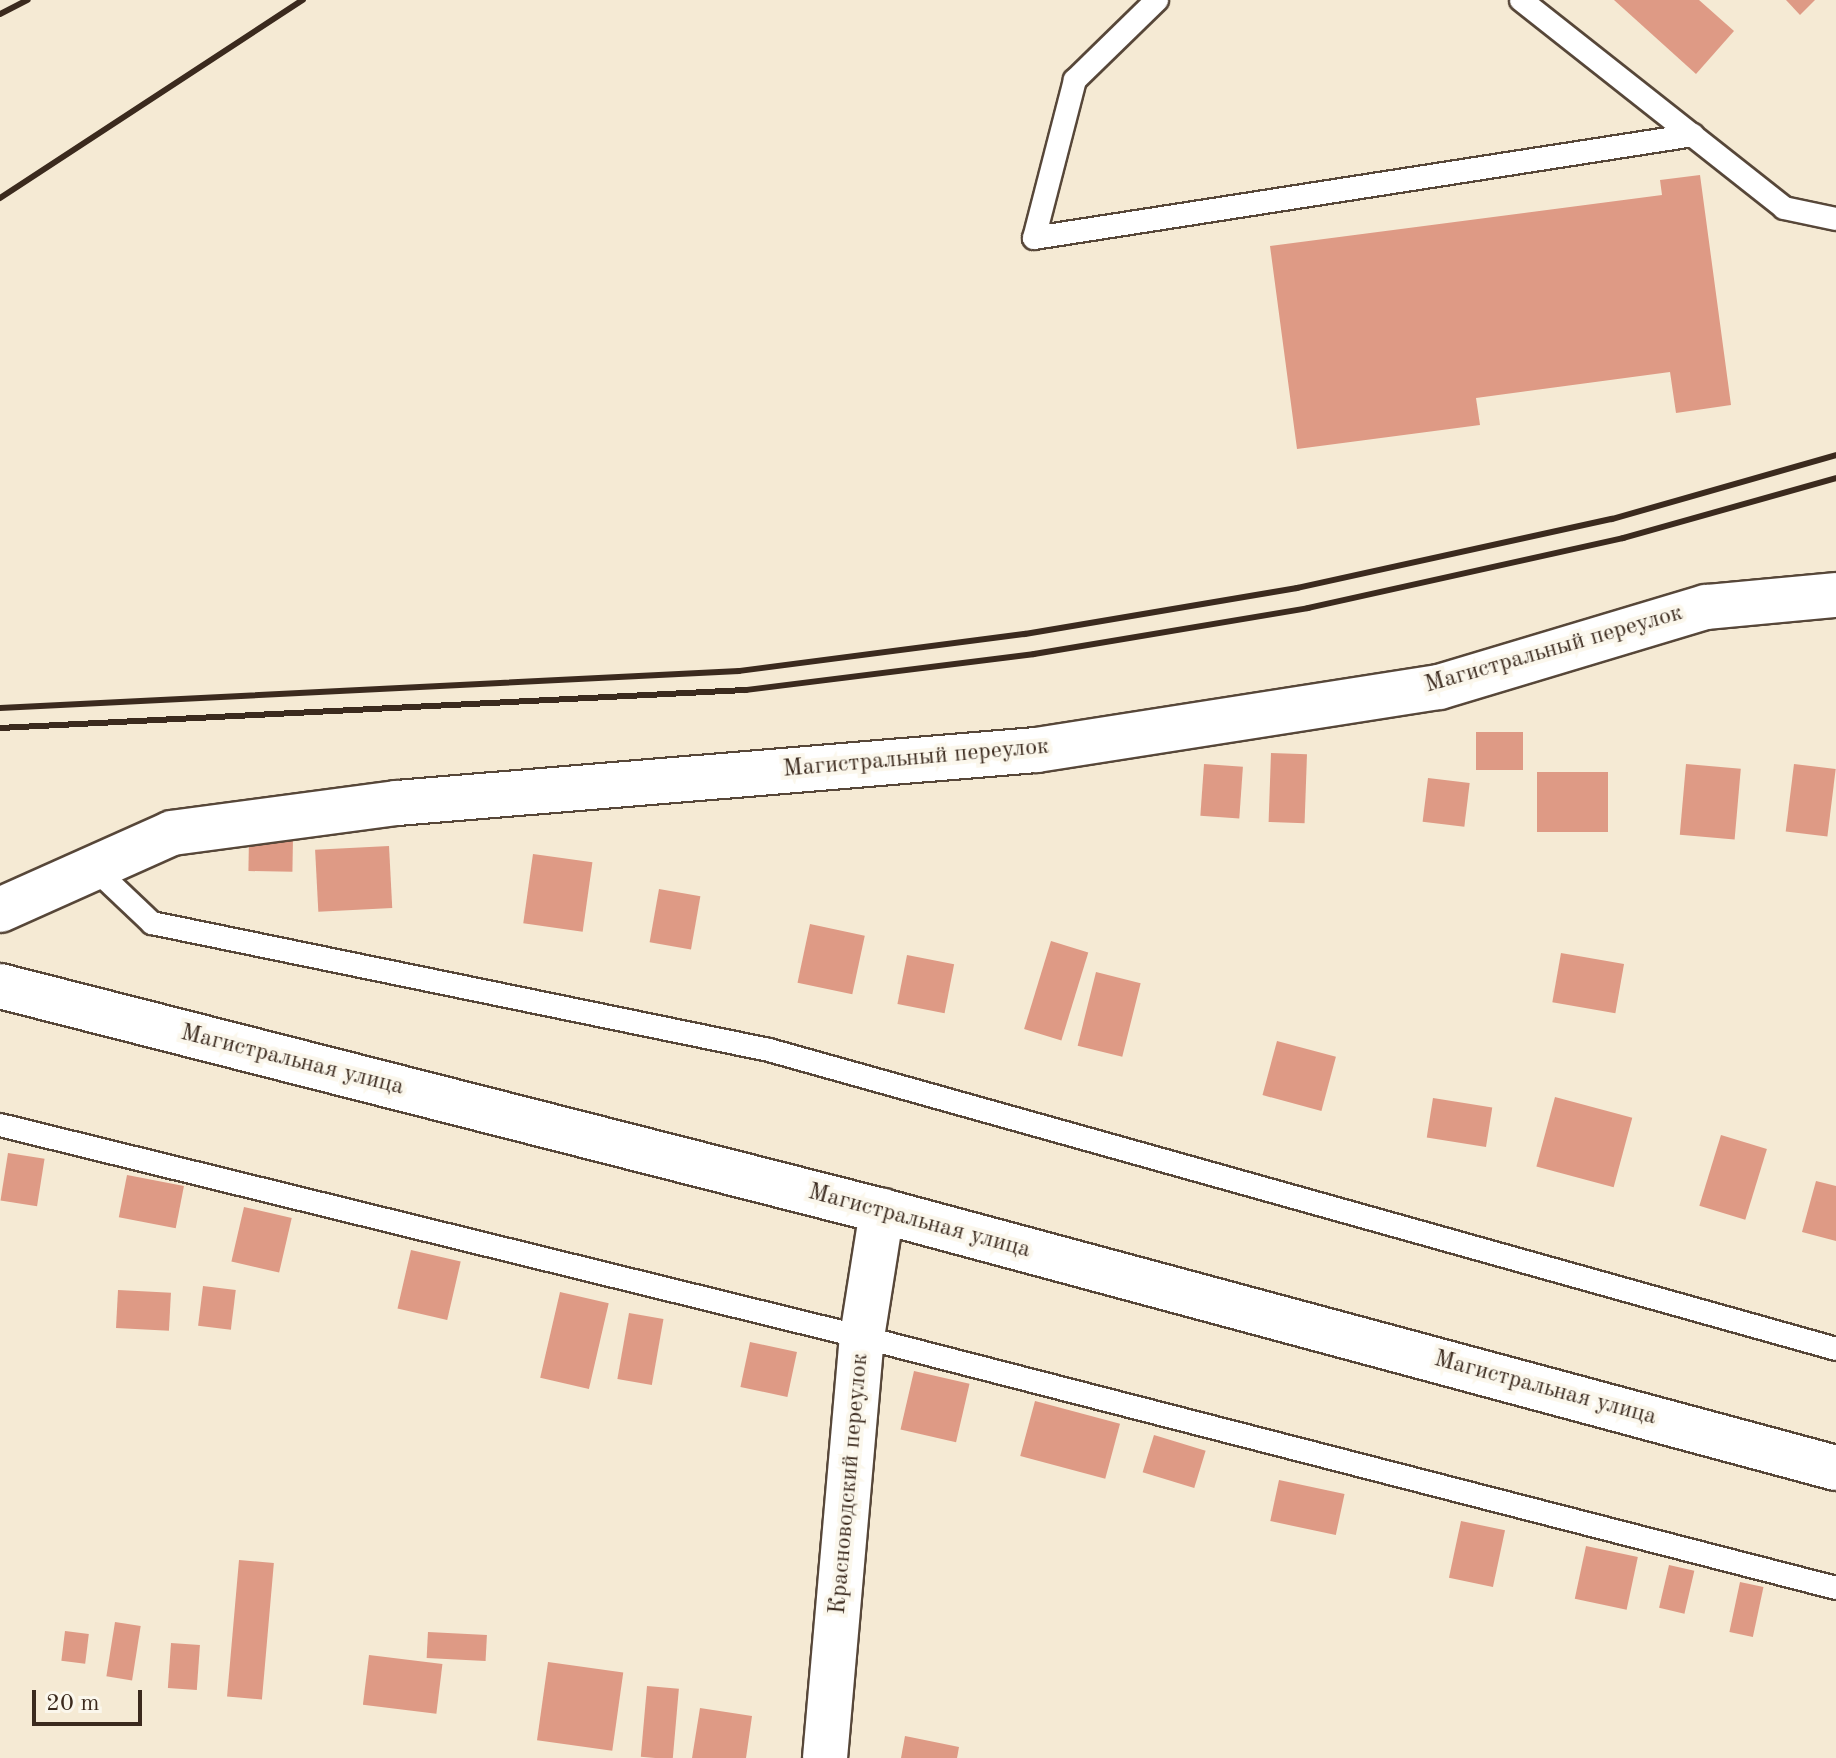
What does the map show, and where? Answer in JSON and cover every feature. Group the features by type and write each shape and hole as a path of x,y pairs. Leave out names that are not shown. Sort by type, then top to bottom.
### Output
{"street":[{"name":"Магистральный переулок","path":"0,910 172,833 397,803 1036,750 1408,692 1706,607 1836,595"},
{"name":"Магистральная улица","path":"0,986 882,1211 1836,1468"},
{"name":"Красноводский переулок","path":"825,1758 862,1337 882,1211"}],"lane":[{"path":"1157,0 1075,80 1034,238 1693,135"},
{"path":"1521,0 1784,208 1836,219"},
{"path":"94,868 152,923 769,1050 1836,1349"},
{"path":"0,1125 862,1337 1836,1588"}],"building":[{"path":"1614,0 1699,0 1734,31 1696,74"},
{"path":"1786,0 1815,0 1800,15"},
{"path":"1700,175 1731,405 1676,413 1670,372 1476,398 1480,425 1297,449 1270,246 1662,195 1660,180"},
{"path":"1476,732 1523,732 1523,770 1476,770"},
{"path":"1271,753 1307,754 1305,823 1269,822"},
{"path":"1204,764 1243,767 1239,819 1200,816"},
{"path":"1686,764 1741,769 1735,840 1680,835"},
{"path":"1794,764 1836,769 1827,837 1786,831"},
{"path":"1537,772 1608,772 1608,832 1537,832"},
{"path":"1428,778 1470,783 1464,827 1423,822"},
{"path":"249,837 293,838 292,872 248,871"},
{"path":"389,846 392,908 318,912 315,850"},
{"path":"533,854 592,862 583,932 523,923"},
{"path":"659,889 700,896 691,949 650,942"},
{"path":"810,924 865,936 852,994 798,983"},
{"path":"1051,941 1088,952 1061,1040 1024,1029"},
{"path":"1561,953 1624,964 1615,1013 1552,1002"},
{"path":"907,955 954,964 945,1013 897,1004"},
{"path":"1096,972 1141,983 1122,1057 1078,1046"},
{"path":"1277,1041 1336,1057 1321,1111 1263,1095"},
{"path":"1555,1097 1632,1118 1614,1187 1536,1167"},
{"path":"1433,1098 1492,1107 1486,1147 1427,1138"},
{"path":"1721,1135 1767,1149 1745,1220 1699,1206"},
{"path":"8,1153 45,1159 37,1206 0,1200"},
{"path":"127,1175 184,1186 176,1228 119,1217"},
{"path":"1816,1181 1836,1186 1836,1241 1802,1232"},
{"path":"244,1207 292,1218 279,1273 231,1262"},
{"path":"411,1250 461,1261 447,1320 398,1308"},
{"path":"203,1286 236,1290 231,1330 198,1326"},
{"path":"118,1290 171,1293 169,1331 116,1328"},
{"path":"560,1292 609,1303 589,1389 540,1378"},
{"path":"629,1313 663,1319 652,1385 617,1379"},
{"path":"750,1342 797,1352 787,1397 740,1387"},
{"path":"914,1371 970,1384 956,1442 901,1429"},
{"path":"1035,1401 1120,1424 1105,1479 1020,1456"},
{"path":"1154,1435 1206,1451 1194,1488 1143,1472"},
{"path":"1279,1480 1345,1494 1336,1535 1270,1521"},
{"path":"1461,1521 1505,1530 1493,1587 1449,1578"},
{"path":"1586,1546 1638,1557 1627,1610 1575,1599"},
{"path":"239,1560 274,1563 262,1700 227,1696"},
{"path":"1669,1565 1694,1571 1684,1614 1659,1608"},
{"path":"1740,1582 1763,1587 1753,1637 1729,1632"},
{"path":"115,1622 141,1626 132,1680 106,1676"},
{"path":"65,1631 89,1634 85,1664 61,1661"},
{"path":"428,1632 487,1635 486,1661 427,1658"},
{"path":"171,1643 200,1645 197,1690 168,1688"},
{"path":"369,1655 442,1664 436,1714 363,1705"},
{"path":"548,1662 623,1673 612,1751 537,1740"},
{"path":"647,1686 679,1689 673,1758 641,1757"},
{"path":"700,1708 752,1716 746,1758 692,1758"},
{"path":"905,1736 959,1747 957,1758 901,1758"}],"railway":[{"path":"0,14 28,0"},
{"path":"0,198 303,0"},
{"path":"0,708 739,671 1025,634 1297,588 1612,519 1836,455"},
{"path":"0,728 746,690 1034,654 1308,608 1623,538 1836,478"}]}
